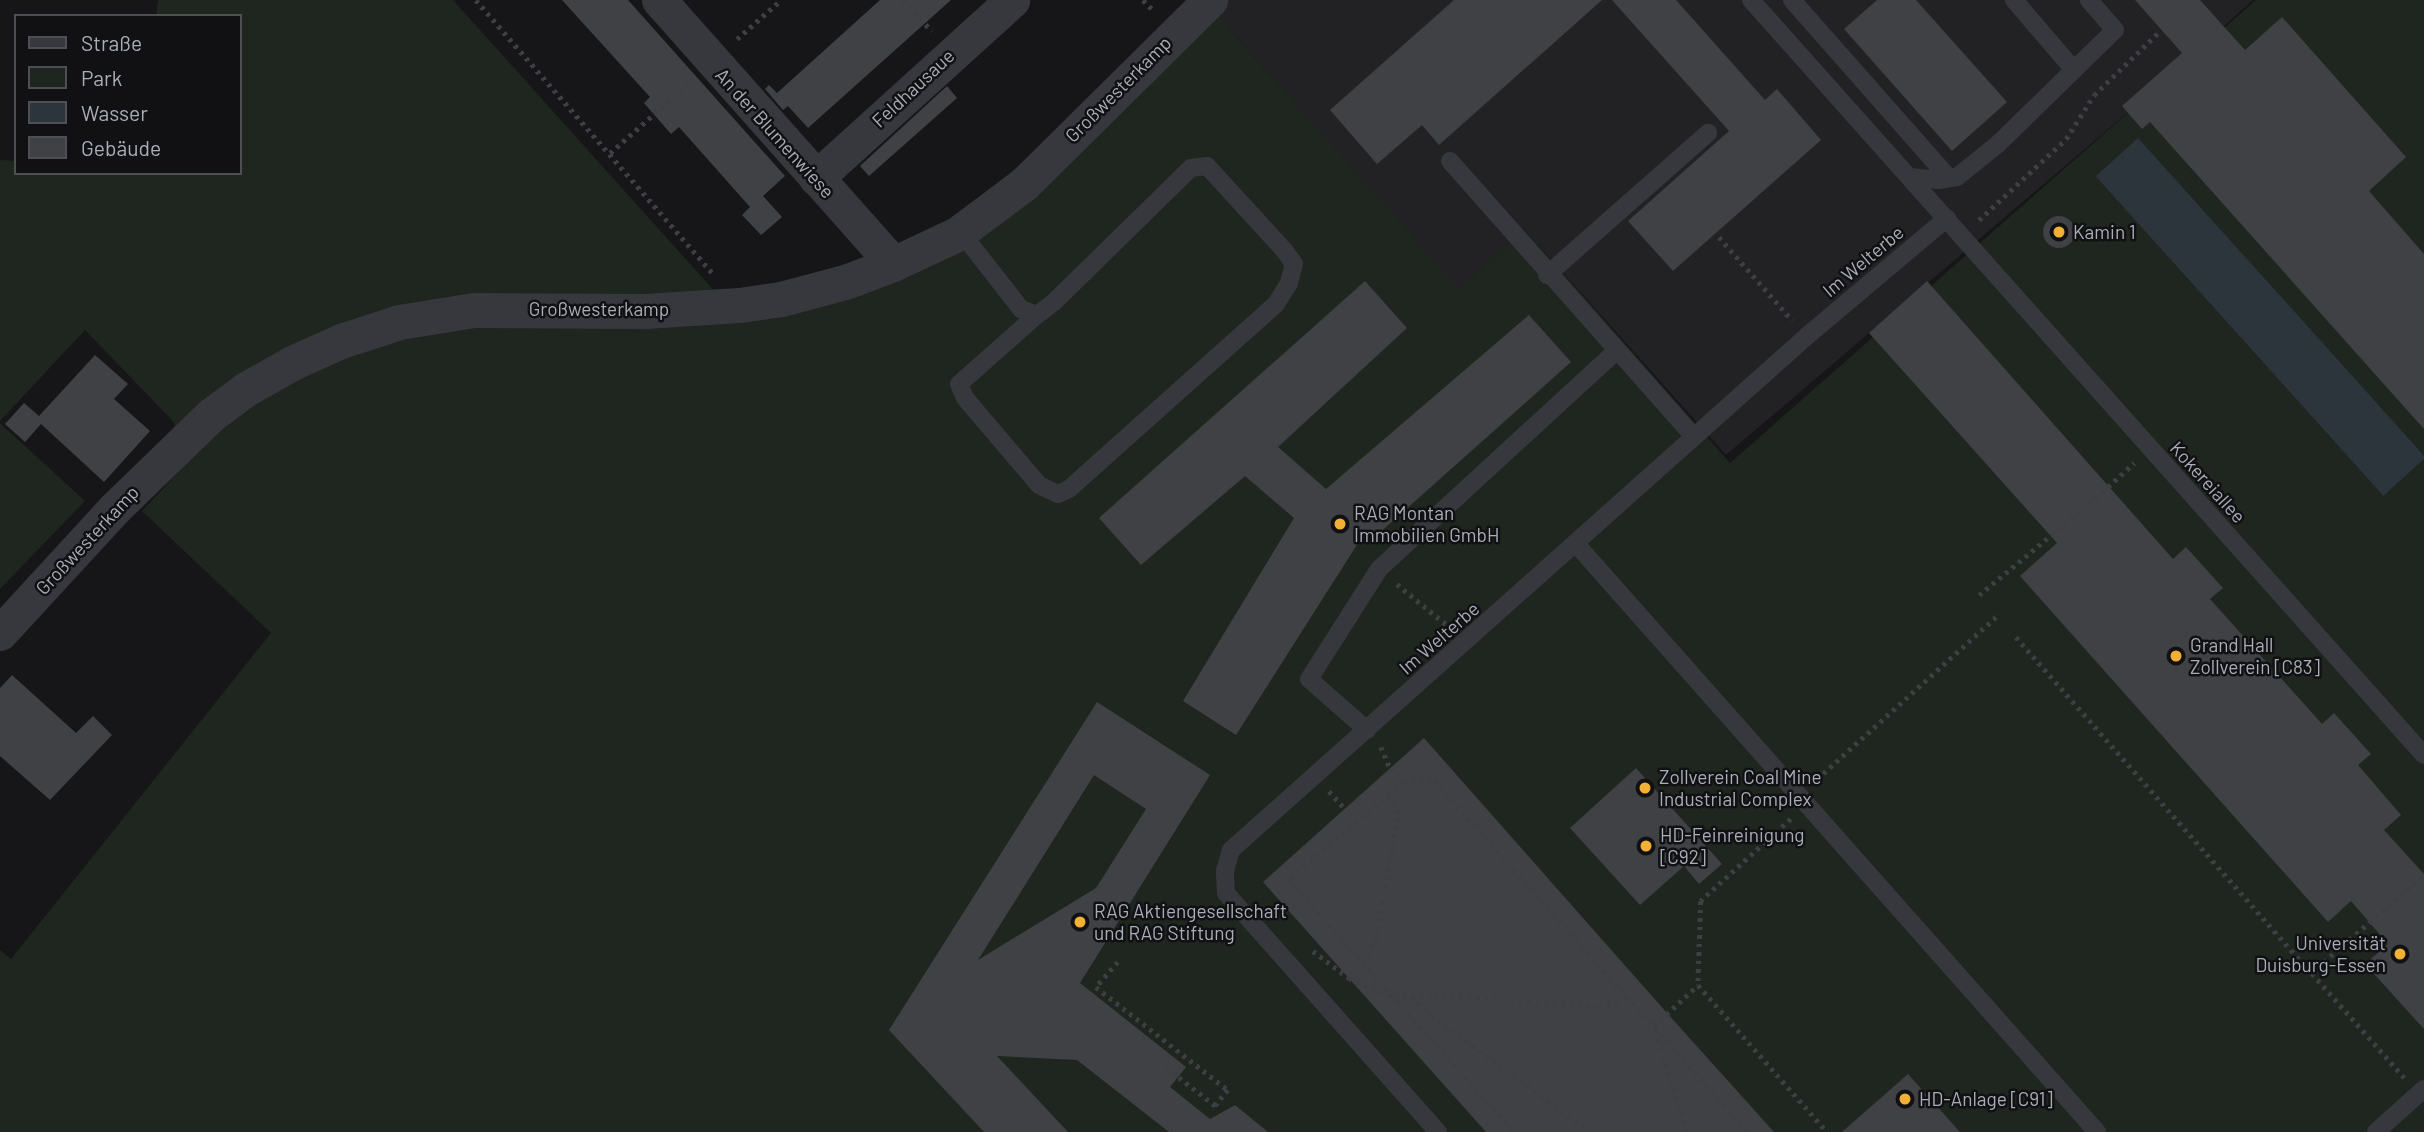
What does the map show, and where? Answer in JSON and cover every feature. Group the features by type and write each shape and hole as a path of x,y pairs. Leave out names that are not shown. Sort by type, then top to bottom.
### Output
{"street":[{"name":"An der Blumenwiese","path":"659,0 893,264"},
{"name":"Feldhausaue","path":"816,178 1012,0"},
{"name":"Großwesterkamp","path":"0,633 115,508 211,415 246,388 341,341 399,322 474,310 657,310 739,305 794,296 893,264 960,231 1024,184 1210,0"}],"lane":[{"path":"1751,0 1962,236"},
{"path":"1792,0 1949,178"},
{"path":"2014,0 2074,70"},
{"path":"1910,177 1957,177 1998,144 2115,30 2089,0"},
{"path":"1547,275 1708,133"},
{"path":"1450,161 1547,275 1694,437"},
{"path":"1207,166 1294,264 1289,283 1276,304 1069,489 1058,494 1039,485 965,398 960,384 1037,315 1054,302 1191,168 1207,166"},
{"name":"Im Welterbe","path":"1438,1132 1226,893 1225,871 1231,850 1577,545 1807,336 1947,218"},
{"path":"960,231 1021,309 1037,315"},
{"name":"Kokereiallee","path":"1962,236 2424,755"},
{"path":"1367,730 1309,679 1379,569 1616,351"},
{"path":"1577,545 2097,1132"},
{"path":"2376,1132 2421,1092"}],"path":[{"path":"476,0 739,305"},
{"path":"902,0 954,50"},
{"path":"1962,236 2066,139 2094,95 2161,30"},
{"path":"1719,237 1807,336"},
{"path":"2089,504 2150,448"},
{"path":"1979,595 2079,512"},
{"path":"1379,569 1466,641"},
{"path":"1827,1132 1698,985 1701,901 1802,800 1998,615"},
{"path":"2016,636 2311,973 2421,1092"},
{"path":"1384,750 1389,765 1403,782"},
{"path":"1514,1132 1289,880 1403,782 1434,780 1748,1132"},
{"path":"1332,795 1345,809"},
{"path":"1364,963 1376,938 1398,814 1389,795"},
{"path":"2311,973 2424,875"},
{"path":"1118,962 1096,987 1228,1090 1215,1106 1166,1068"},
{"path":"1349,978 1395,998 1434,994 1599,1007 1628,997"},
{"path":"1654,1026 1698,985"},
{"path":"1411,997 1431,1015 1590,1132"},
{"path":"1654,1026 1687,1132"}],"shaded area":[{"path":"1224,0 2253,0 2127,113 1726,455 1524,229 1460,291 1213,10"}],"green space":[{"name":"Zollverein Coal Mine Industrial Complex","path":"158,0 453,0 736,315 875,281 1213,10 1460,290 1524,229 1730,463 2256,0 2424,0 2424,1132 0,1132 0,950 11,959 271,633 142,511 195,454 170,418 85,330 0,421 0,160 14,161 14,175 242,175 242,14 156,14"},
{"path":"0,423 85,501 0,589"}],"water":[{"path":"2138,138 2424,456 2424,459 2383,496 2096,176"}],"building":[{"path":"562,0 628,0 785,176 763,196 782,217 761,235 742,215 750,207 679,127 671,134 644,103 650,97"},
{"path":"880,0 951,0 808,128 788,106 783,110 765,89 769,85 777,93"},
{"path":"1454,0 1602,0 1439,145 1422,125 1377,164 1330,110"},
{"path":"1612,0 1676,0 1765,100 1777,89 1821,140 1673,271 1628,221 1729,131"},
{"path":"1877,0 1916,0 2007,102 1952,151 1844,29"},
{"path":"2135,0 2200,0 2245,50 2282,17 2406,157 2369,191 2424,254 2424,429 2150,122 2142,129 2122,106 2182,53"},
{"path":"947,86 957,98 869,176 860,166"},
{"name":"Kamin 1","path":"2059,216 2071,220 2075,232 2071,244 2059,248 2047,244 2043,232 2047,220"},
{"name":"RAG Montan Immobilien GmbH","path":"1365,281 1407,328 1278,447 1326,489 1529,315 1571,362 1376,536 1367,529 1236,735 1183,701 1294,518 1245,476 1141,565 1099,518"},
{"name":"Grand Hall Zollverein [C83]","path":"1927,281 2173,559 2186,547 2223,588 2210,599 2322,724 2334,713 2371,754 2358,765 2401,815 2384,830 2424,874 2424,1029 2365,964 2388,944 2351,901 2328,922 2020,576 2057,543 1869,333"},
{"path":"95,355 128,384 114,399 150,431 104,482 41,424 25,442 5,424 24,403 39,416"},
{"path":"12,675 76,733 93,716 112,735 50,800 0,756 0,688"},
{"name":"RAG Aktiengesellschaft und RAG Stiftung","path":"1097,702 1210,775 1080,983 1186,1067 1170,1087 1210,1119 1235,1105 1268,1132 1169,1132 1077,1060 997,1056 1068,1132 984,1132 889,1030","holes":["1094,775 1146,809 1096,888 978,960"]},
{"path":"1424,738 1774,1132 1486,1132 1263,882"},
{"name":"HD-Feinreinigung [C92]","path":"1636,768 1722,864 1699,884 1684,866 1640,905 1570,828"},
{"name":"HD-Anlage [C91]","path":"1908,1074 1960,1132 1842,1132"}],"place":[{"name":"Kamin 1","path":"2059,232"},
{"name":"RAG Montan Immobilien GmbH","path":"1340,524"},
{"name":"Grand Hall Zollverein [C83]","path":"2176,656"},
{"name":"Zollverein Coal Mine Industrial Complex","path":"1645,788"},
{"name":"HD-Feinreinigung [C92]","path":"1646,846"},
{"name":"RAG Aktiengesellschaft und RAG Stiftung","path":"1080,922"},
{"name":"Universität Duisburg-Essen","path":"2400,954"},
{"name":"HD-Anlage [C91]","path":"1905,1099"}]}
